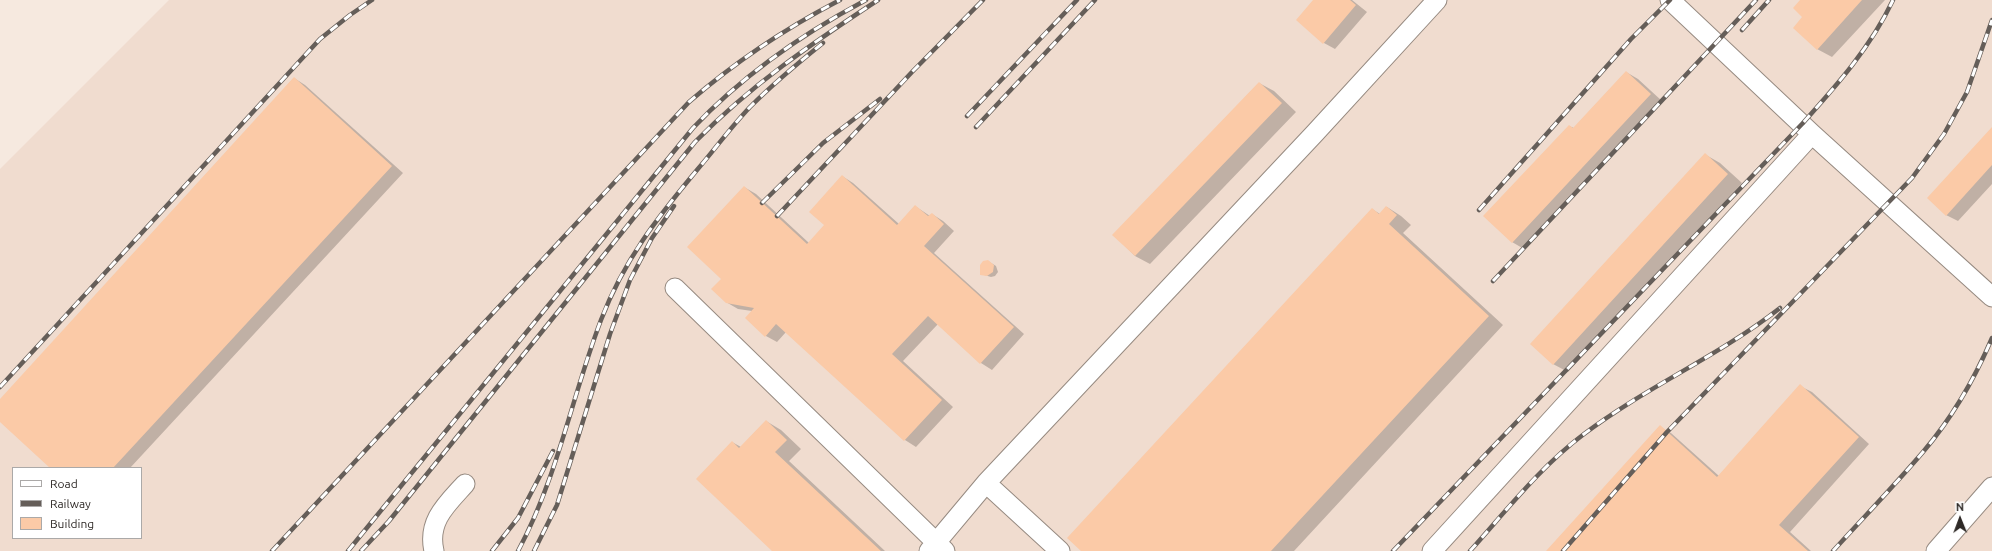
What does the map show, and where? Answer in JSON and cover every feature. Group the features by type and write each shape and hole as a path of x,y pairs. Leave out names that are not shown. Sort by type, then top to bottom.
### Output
{"lane":[{"path":"675,288 937,548 986,483 1315,133 1437,0"},
{"path":"1670,0 1812,134 1992,296"},
{"path":"1432,551 1812,134"},
{"path":"986,483 1060,551"},
{"path":"434,551 432,536 435,521 440,512 465,484"},
{"path":"1936,551 1992,486"}],"shaded area":[{"path":"169,0 1992,0 1992,551 0,551 0,169"}],"building":[{"path":"1313,0 1350,0 1356,5 1323,44 1296,20"},
{"path":"1800,0 1862,0 1817,50 1793,28 1802,17 1793,8"},
{"path":"1626,71 1651,94 1512,243 1483,216 1569,125 1573,128"},
{"path":"294,77 392,166 114,467 49,467 0,422 0,399"},
{"path":"1259,82 1282,103 1135,256 1112,235"},
{"path":"1992,127 1992,165 1946,216 1927,198"},
{"path":"1705,153 1728,174 1553,365 1530,344"},
{"path":"842,175 897,225 915,205 928,216 932,213 944,224 924,246 1014,327 980,364 928,316 892,354 942,400 904,441 776,324 765,337 745,318 754,308 726,303 711,289 721,279 687,247 744,186 807,244 824,225 809,212"},
{"path":"1386,206 1397,215 1389,224 1489,316 1271,551 1081,551 1067,538 1372,208 1379,214"},
{"path":"988,260 994,265 993,272 987,276 980,275 980,265 983,261"},
{"path":"1800,384 1859,437 1779,525 1808,551 1546,551 1660,425 1717,477"},
{"path":"766,420 787,440 775,452 881,551 772,551 696,479 732,441 739,448"}],"railway":[{"path":"0,387 320,39 350,15 372,0"},
{"path":"272,551 689,102 724,73 762,46 800,22 840,0"},
{"path":"348,551 693,128 732,91 774,57 819,27 866,0"},
{"path":"361,551 389,521 695,142 716,121 760,83 806,49 878,0"},
{"path":"777,216 912,72 983,0"},
{"path":"967,116 1077,0"},
{"path":"976,127 1095,0"},
{"path":"1479,210 1631,39 1670,0"},
{"path":"1493,281 1756,0"},
{"path":"1742,30 1769,0"},
{"path":"1393,551 1802,124 1864,50 1893,0"},
{"path":"1563,551 1667,432 1912,178 1944,134 1967,92 1992,20"},
{"path":"518,551 532,524 554,466 601,320 610,298 631,259 668,205 743,115 759,98 823,43"},
{"path":"762,203 823,143 880,99"},
{"path":"534,551 557,505 610,334 630,280 652,238 674,206"},
{"path":"1470,551 1553,460 1584,434 1632,401 1708,357 1780,308"},
{"path":"1833,551 1934,439 1962,397 1992,338"},
{"path":"492,551 518,518 553,451"}]}
